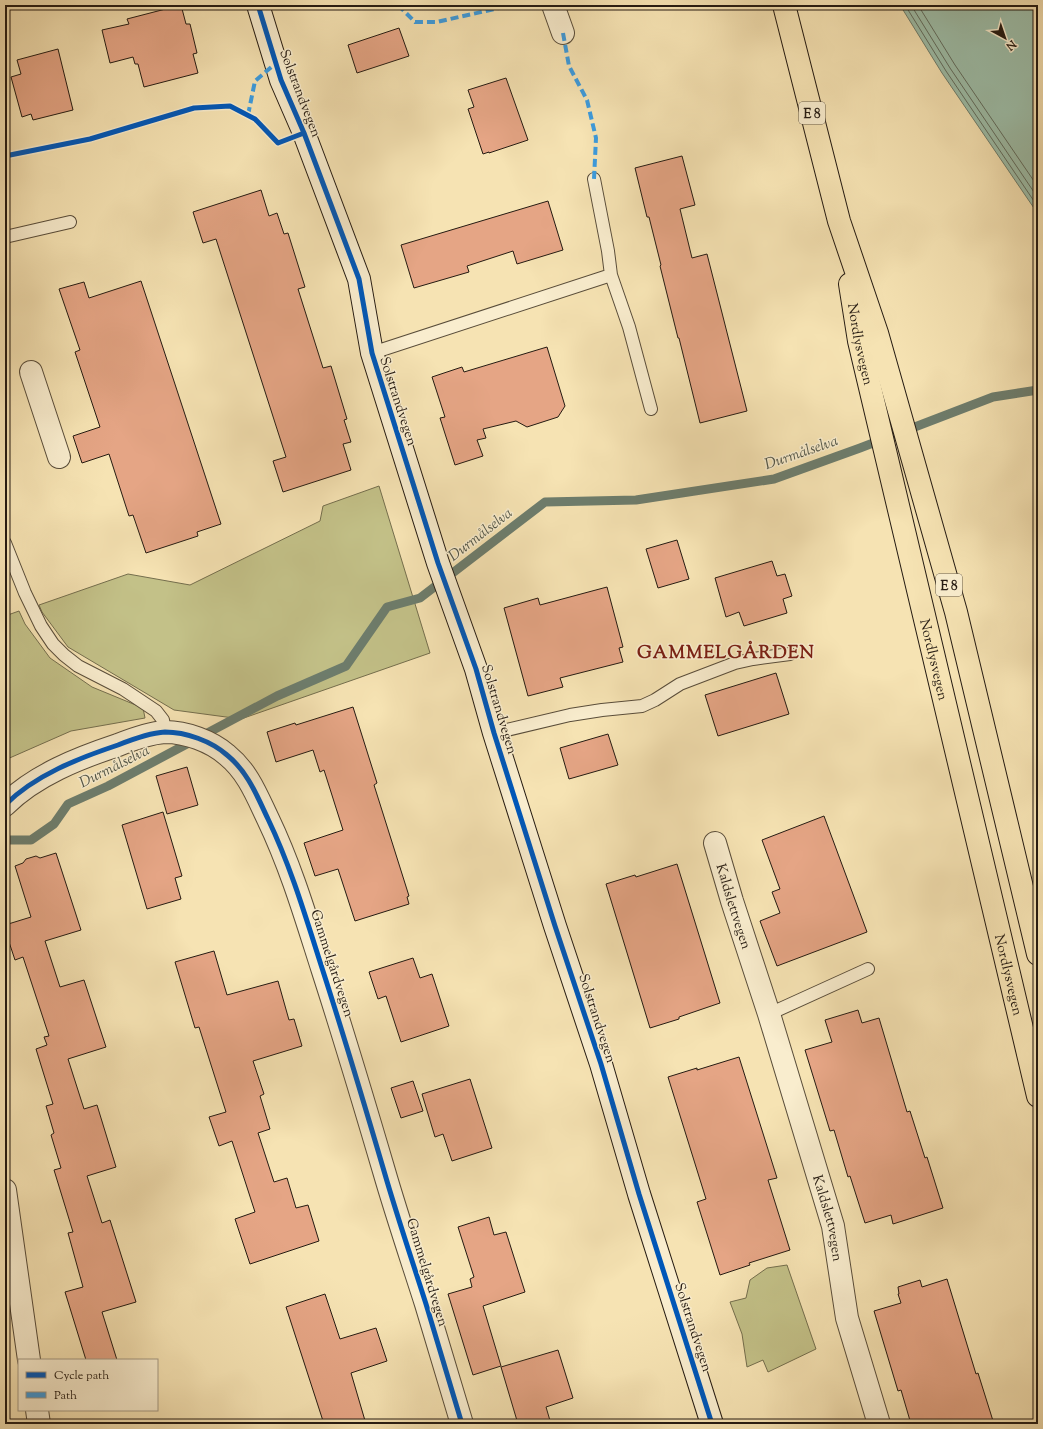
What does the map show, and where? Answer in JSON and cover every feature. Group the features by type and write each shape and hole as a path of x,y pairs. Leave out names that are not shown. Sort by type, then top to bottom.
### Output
{"highway":[{"name":"Nordlysvegen","path":"784,5 839,221 877,333 956,612 1038,954"},
{"name":"Nordlysvegen","path":"839,221 859,341 924,610 1034,1044 1038,1096"}],"street":[{"name":"Solstrandvegen","path":"258,5 281,80 304,133 359,279 372,353 438,563 476,669 494,733 555,926 601,1064 639,1194 712,1424"},
{"path":"553,5 562,33"},
{"path":"31,372 59,457"},
{"name":"Gammelgårdvegen","path":"5,805 20,792 70,762 141,737 165,732 197,738 209,743 227,754 248,778 276,837 294,882 338,1019 462,1424"},
{"name":"Kaldslettvegen","path":"715,844 769,1014 833,1226 847,1318 880,1424"},
{"path":"5,1190 29,1359"},
{"path":"37,1411 39,1424"}],"lane":[{"path":"594,178 611,275 629,327 651,409"},
{"path":"5,237 70,222"},
{"path":"372,353 611,275"},
{"path":"5,543 24,593 41,626 53,644 78,666 123,689 156,711 163,720 165,732"},
{"path":"494,733 570,715 642,706 655,700 680,684 735,663 790,654"},
{"path":"769,1014 868,969"}],"shaded area":[{"path":"379,486 430,653 241,719 174,710 68,647 42,612 39,605 128,574 190,585 320,521 323,506"},
{"path":"19,611 25,624 50,658 92,687 143,708 145,718 71,731 5,760 5,616"},
{"path":"787,1265 816,1349 768,1372 763,1360 747,1367 742,1334 730,1302 746,1298 750,1280 767,1268"}],"water":[{"path":"900,5 1038,5 1038,214 942,73"}],"building":[{"path":"181,5 186,24 190,24 197,53 193,54 198,73 144,87 138,64 135,64 133,57 110,63 102,30 129,24 127,19"},
{"path":"399,28 409,56 357,73 348,45"},
{"path":"58,49 73,110 33,120 31,114 22,117 11,77 21,74 17,60"},
{"path":"506,78 528,140 483,154 468,109 474,107 468,90"},
{"path":"682,156 695,205 680,209 692,258 707,254 747,411 700,423 649,217 647,217 635,168"},
{"path":"261,190 269,216 277,213 284,234 288,233 305,287 298,289 323,368 331,366 347,419 344,420 351,442 343,444 351,470 283,492 273,461 286,457 216,239 203,243 193,212"},
{"path":"548,201 563,250 517,264 513,251 467,266 469,272 414,288 401,245"},
{"path":"141,281 221,524 197,532 198,536 146,553 133,515 129,516 109,454 82,463 73,436 100,427 75,352 80,350 59,289 84,282 89,298"},
{"path":"547,347 565,406 558,417 527,427 516,421 483,429 486,438 477,440 483,456 455,465 440,418 445,417 432,377 462,367 464,372"},
{"path":"677,540 689,579 658,588 646,549"},
{"path":"772,561 777,576 785,574 792,596 783,599 787,613 744,626 739,612 726,617 715,578"},
{"path":"607,587 623,647 619,648 623,662 560,678 563,687 528,696 504,608 538,598 540,605"},
{"path":"776,673 789,714 718,736 705,695"},
{"path":"353,707 377,783 374,785 409,896 407,897 409,904 355,921 338,869 315,876 304,843 343,830 324,770 320,772 313,750 276,762 267,732 295,723 296,725"},
{"path":"608,734 618,765 569,779 560,748"},
{"path":"187,767 198,805 167,814 156,776"},
{"path":"163,812 182,876 175,878 181,899 147,909 122,825"},
{"path":"824,816 867,932 777,966 760,921 780,913 772,892 780,889 762,840"},
{"path":"56,853 81,930 45,941 60,987 84,980 106,1047 68,1059 84,1109 97,1105 116,1167 87,1176 102,1223 110,1220 136,1302 102,1312 117,1359 86,1359 65,1292 83,1287 68,1233 73,1232 54,1170 61,1168 51,1135 54,1133 46,1106 53,1104 36,1049 47,1045 44,1037 49,1036 23,957 15,960 5,930 5,925 31,917 15,866 23,863 26,859 36,856 40,858"},
{"path":"677,864 720,1003 679,1017 679,1019 650,1028 606,884 635,875 636,877"},
{"path":"214,951 227,995 278,981 289,1020 294,1019 302,1046 253,1061 264,1094 260,1096 270,1129 258,1133 274,1182 287,1178 296,1208 308,1205 319,1241 250,1264 235,1219 255,1212 232,1141 219,1146 209,1117 226,1112 199,1027 195,1028 175,962"},
{"path":"413,958 420,978 432,974 449,1026 401,1042 386,996 378,999 369,972"},
{"path":"858,1010 862,1023 879,1018 907,1112 910,1111 925,1158 927,1157 943,1208 893,1224 891,1215 865,1223 850,1176 848,1177 834,1130 830,1131 805,1050 832,1042 825,1020"},
{"path":"739,1057 777,1178 768,1180 790,1250 749,1263 750,1265 720,1275 697,1202 706,1199 668,1077"},
{"path":"470,1079 492,1148 452,1161 443,1134 435,1137 422,1094"},
{"path":"413,1081 423,1111 401,1118 391,1088"},
{"path":"489,1217 494,1235 506,1232 525,1292 483,1306 501,1366 473,1375 448,1294 472,1287 470,1279 474,1277 458,1227"},
{"path":"947,1279 976,1374 978,1373 994,1424 911,1424 901,1390 898,1391 874,1311 901,1303 898,1294 898,1287 920,1280 922,1287"},
{"path":"325,1294 340,1339 376,1328 387,1361 351,1373 366,1424 324,1424 286,1307"},
{"path":"558,1350 573,1398 546,1407 551,1424 518,1424 501,1367"}],"waterway":[{"name":"Durmålselva","path":"5,840 31,840 54,824 68,804 108,786 277,696 346,666 387,607 420,598 545,502 636,500 774,479 993,397 1038,390"}],"marked path":[{"path":"398,5 415,22 437,22 512,5"},
{"path":"563,33 569,66 587,100 596,138 594,179"},
{"path":"248,115 255,81 276,63"}],"cycle path":[{"path":"258,5 281,80 304,133 359,279 372,353 438,563 476,669 494,733 555,926 601,1064 639,1194 712,1424"},
{"path":"5,156 90,139 194,108 230,106 255,119 278,143 304,133"},
{"path":"5,805 17,794 44,776 73,762 147,735 165,732 173,732 198,738 221,750 241,769 256,793 268,819 298,893 346,1044 462,1424"}],"district":[{"name":"GAMMELGÅRDEN","path":"726,652"}]}
